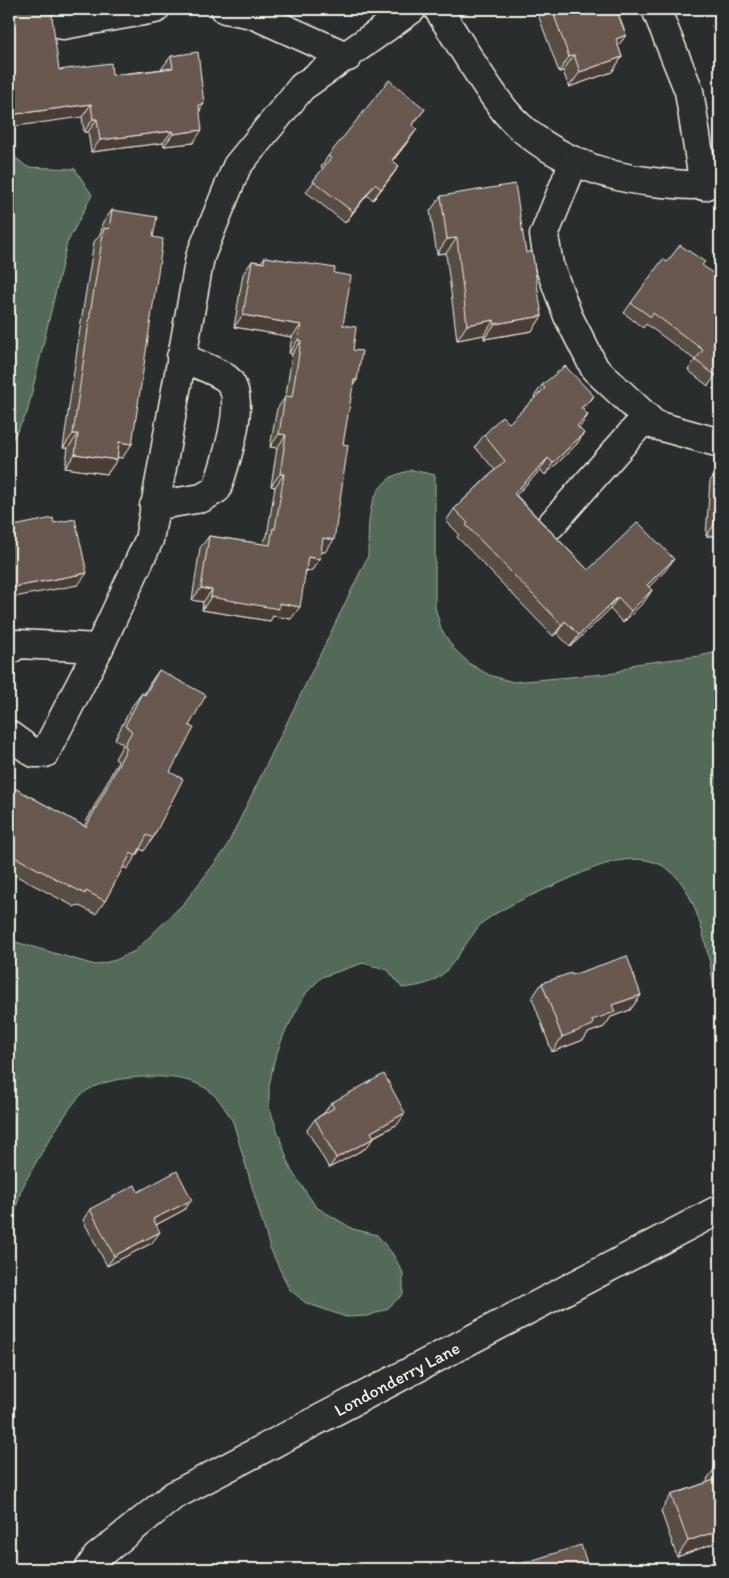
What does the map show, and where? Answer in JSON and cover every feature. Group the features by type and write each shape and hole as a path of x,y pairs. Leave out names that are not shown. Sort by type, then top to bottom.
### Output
{"street":[{"path":"63,24 155,9"},
{"path":"225,9 252,14 348,57"},
{"path":"9,735 34,753 45,753 99,648 150,540 154,506 180,357 200,257 237,166 302,87 348,57 412,9"},
{"path":"438,9 506,112 535,138 574,161 626,180 712,183 689,92 656,9"},
{"path":"574,161 544,235 549,265 568,316 595,370 655,425 720,443"},
{"path":"154,506 202,498 217,489 237,420 233,388 226,379 180,357"},
{"path":"551,525 646,417"},
{"path":"9,650 18,644 99,648"},
{"name":"Londonderry Lane","path":"88,1569 97,1557 173,1496 720,1209"}],"green space":[{"path":"9,152 27,167 75,169 92,195 67,243 27,413 9,446"},
{"path":"412,470 435,475 435,607 441,629 454,649 470,664 489,675 513,682 615,673 635,664 700,656 720,651 720,1048 716,1028 711,969 696,912 686,890 673,874 657,863 636,859 609,863 528,897 505,908 483,922 449,968 436,979 427,983 402,988 388,970 363,963 322,977 306,993 284,1034 274,1061 269,1086 269,1107 291,1170 316,1207 353,1229 377,1235 392,1253 403,1273 403,1294 387,1309 368,1316 346,1317 306,1303 289,1289 270,1248 233,1122 220,1101 206,1088 177,1078 119,1079 97,1085 80,1096 48,1142 21,1191 9,1247 9,940 95,965 116,960 135,951 184,903 225,850 368,556 370,514 376,494 390,478"}],"building":[{"path":"9,9 51,9 59,70 111,63 112,75 173,68 171,56 198,52 204,104 199,105 202,130 173,134 172,131 100,140 97,119 93,119 91,104 9,115"},
{"path":"552,9 616,9 626,35 616,39 622,57 580,72 574,55 569,57"},
{"path":"389,80 425,109 412,125 417,129 392,160 399,166 381,189 375,184 353,212 313,181 331,158 328,156"},
{"path":"515,184 526,253 532,251 542,316 495,324 494,320 467,325 457,238 447,239 441,196"},
{"path":"112,210 157,217 153,237 163,239 132,444 119,442 117,460 75,454 78,434 73,434 104,228 109,229"},
{"path":"680,245 705,262 702,265 720,279 720,368 715,375 695,360 703,350 653,313 651,317 631,303 663,259 667,262"},
{"path":"265,257 335,268 334,273 351,276 343,325 356,327 353,350 362,351 357,380 354,380 343,444 348,445 334,540 323,538 320,559 308,557 300,607 279,603 279,609 211,597 212,590 201,588 209,536 270,545 273,528 275,529 284,474 280,474 286,435 279,434 285,396 292,397 301,341 298,340 301,325 243,315 252,261 264,263"},
{"path":"565,366 594,396 581,408 588,415 577,426 584,433 553,463 548,458 514,494 588,570 638,522 674,559 647,585 652,590 631,611 618,597 579,635 565,621 562,625 466,525 468,523 454,509 505,461 484,435 502,416 509,423 545,388 542,385"},
{"path":"718,470 720,470 720,525 714,525"},
{"path":"53,518 54,523 75,519 87,573 9,588 9,527"},
{"path":"159,670 206,695 189,726 194,728 170,772 183,779 153,838 147,835 136,856 131,853 105,901 86,891 85,894 9,854 9,785 86,827 127,748 124,746 132,731 125,726 142,693 145,695"},
{"path":"627,956 641,995 612,1005 615,1012 592,1020 593,1025 562,1037 542,983"},
{"path":"384,1074 405,1113 371,1132 374,1138 336,1158 315,1119 334,1108 331,1103"},
{"path":"177,1171 192,1200 153,1219 160,1232 114,1256 90,1209 135,1185 138,1192"},
{"path":"720,1478 720,1530 688,1541 671,1495"},
{"path":"581,1545 589,1569 490,1569 513,1562 514,1566"}]}
